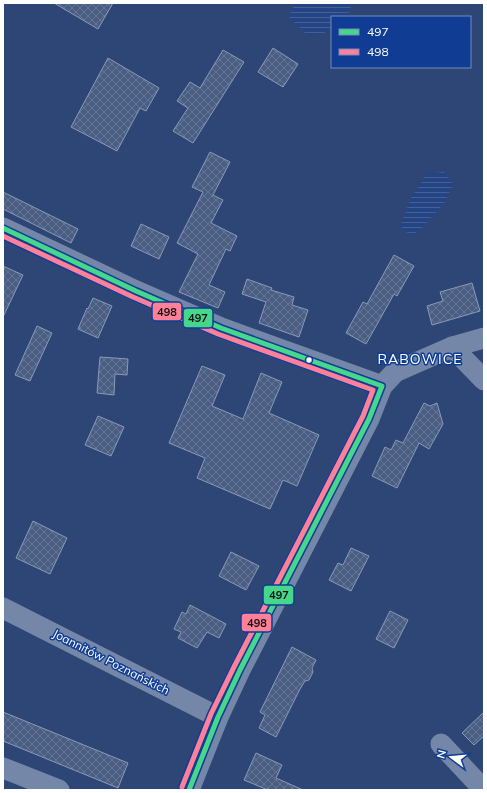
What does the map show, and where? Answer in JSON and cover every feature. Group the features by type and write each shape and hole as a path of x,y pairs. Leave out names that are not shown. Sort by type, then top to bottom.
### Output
{"street":[{"path":"3,228 136,291 221,328 382,386"},
{"path":"189,790 218,717 240,670 370,419 382,386 395,372 452,348 484,338"},
{"path":"452,348 484,380"},
{"name":"Joannitów Poznańskich","path":"3,608 218,717"},
{"path":"442,744 484,790"},
{"path":"3,768 59,790"}],"water":[{"path":"295,3 352,3 346,16 331,16 331,28 324,33 308,36 289,17"},
{"path":"444,172 453,184 445,202 422,228 411,236 400,226 411,198 427,174"}],"building":[{"path":"54,3 113,3 98,29"},
{"path":"273,48 298,64 283,87 258,72"},
{"path":"223,50 244,62 193,143 173,131 188,108 177,101 190,82 200,88"},
{"path":"108,58 159,88 146,111 140,108 117,151 71,127"},
{"path":"210,152 230,162 213,195 223,200 211,223 237,236 230,251 226,249 209,285 225,292 218,308 179,292 198,254 177,243 203,192 192,187"},
{"path":"3,192 78,229 71,243 3,209"},
{"path":"141,224 169,237 159,259 131,246"},
{"path":"394,255 414,266 397,296 394,294 366,344 346,333 363,302 367,304"},
{"path":"3,266 23,275 3,317"},
{"path":"247,279 272,288 271,290 294,297 292,305 308,310 299,337 259,323 266,302 242,294"},
{"path":"472,283 480,311 432,325 427,306 443,301 440,292"},
{"path":"93,298 112,306 98,338 78,329"},
{"path":"37,326 52,333 30,381 15,375"},
{"path":"100,357 128,359 127,375 115,374 114,395 97,393"},
{"path":"202,366 225,375 212,406 243,419 261,373 282,382 269,413 319,435 297,486 283,480 270,509 197,478 205,458 169,443"},
{"path":"424,403 430,406 437,403 443,424 429,449 419,443 397,488 372,476 385,447 391,450 396,440 403,443"},
{"path":"98,416 124,427 111,456 85,445"},
{"path":"33,521 67,538 50,574 16,558"},
{"path":"351,548 369,556 351,591 329,580 338,563 343,565"},
{"path":"231,552 259,566 246,590 219,576"},
{"path":"190,605 226,624 219,638 207,632 197,648 178,638 181,632 174,629 182,612 186,614"},
{"path":"390,611 408,620 394,648 376,639"},
{"path":"292,647 316,660 309,680 305,681 300,689 276,737 259,728 265,715 260,712"},
{"path":"3,712 128,763 118,788 3,741"},
{"path":"484,712 484,736 474,745 462,733"},
{"path":"256,753 282,765 276,778 303,790 268,790 244,780"}],"transit line":[{"name":"497","path":"3,228 136,291 221,328 382,386 369,419 240,670 218,717 189,790"},
{"name":"498","path":"3,236 133,297 218,334 373,390 363,416 211,714 182,787"}],"district":[{"name":"RABOWICE","path":"420,359"}]}
